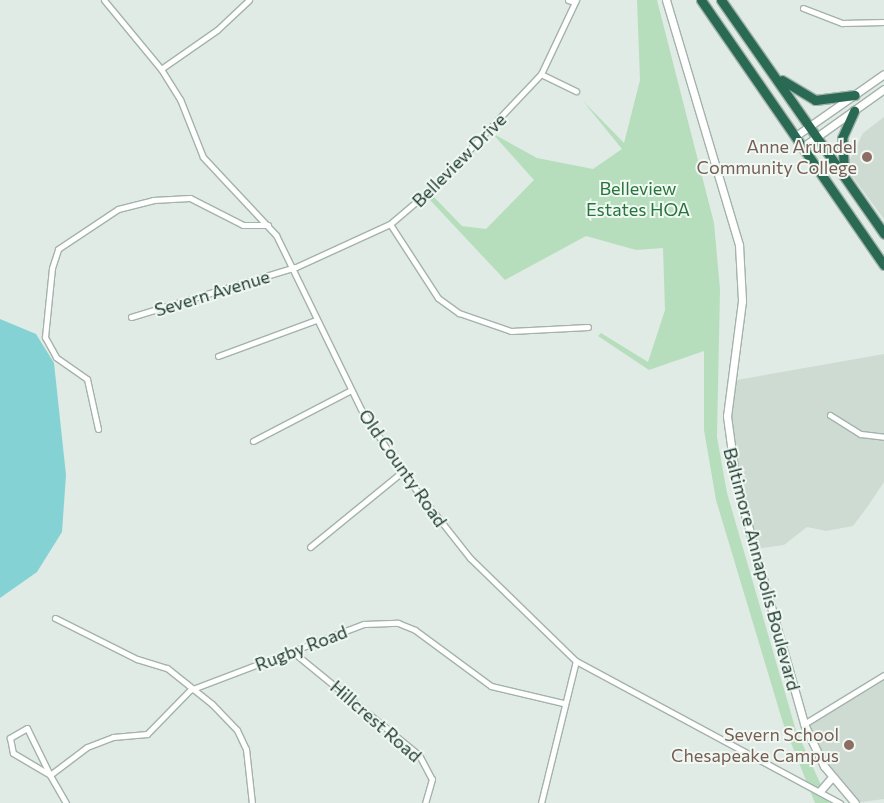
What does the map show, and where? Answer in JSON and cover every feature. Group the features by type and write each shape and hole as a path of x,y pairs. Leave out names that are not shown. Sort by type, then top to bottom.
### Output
{"highway":[{"path":"701,0 797,134 884,265"},
{"path":"721,0 818,136 884,234"},
{"path":"771,71 810,98 828,101 855,95"},
{"path":"845,177 842,138 854,111"}],"street":[{"name":"Old County Road","path":"104,0 161,69 180,99 203,157 268,225 292,267 351,390 402,472 470,558 576,661 840,803"},
{"path":"161,69 217,30 249,0"},
{"path":"568,0 576,1"},
{"name":"Baltimore Annapolis Boulevard","path":"666,0 739,244 742,301 728,400 729,446 804,724 832,776 855,803"},
{"name":"Belleview Drive","path":"292,267 390,224 437,184 542,74 576,1"},
{"path":"803,8 842,23 884,22"},
{"path":"542,74 576,91"},
{"path":"797,134 884,74"},
{"path":"804,146 884,89"},
{"path":"98,429 87,379 56,356 45,337 50,313 51,275 58,249 118,209 190,198 235,223 258,229 268,225"},
{"path":"390,224 438,298 459,313 511,331 588,327"},
{"name":"Severn Avenue","path":"131,317 292,267"},
{"path":"218,356 316,320"},
{"path":"253,441 351,390"},
{"path":"830,415 861,434 884,437"},
{"path":"310,547 402,472"},
{"path":"55,618 138,659 168,668 190,690 212,704 237,730 250,763 252,803"},
{"name":"Rugby Road","path":"50,775 87,746 113,737 147,734 190,690 364,624 398,624 425,635 491,686 563,703"},
{"name":"Hillcrest Road","path":"293,652 419,755 432,779 424,803"},
{"path":"541,803 563,703 576,661"},
{"path":"804,724 884,675"},
{"path":"50,775 13,753 10,738 27,728 66,803"},
{"path":"820,791 832,776"}],"shaded area":[{"name":"Anne Arundel Community College","path":"884,117 884,219 846,168 863,133"},
{"path":"884,354 884,482 853,526 826,531 807,527 784,545 755,549 729,446 731,381"},
{"name":"Severn School Chesapeake Campus","path":"884,675 884,799 855,803 834,779 804,724"}],"green space":[{"name":"Belleview Estates HOA","path":"637,0 657,0 714,223 720,289 717,437 727,493 795,727 829,803 815,803 783,723 716,500 704,430 704,351 649,370 598,336 601,333 648,362 665,310 663,248 636,250 586,236 505,280 429,199 432,195 462,226 486,229 534,180 492,133 537,158 593,169 622,149 583,101 624,143 640,80"}],"water":[{"path":"0,319 36,334 54,363 66,475 62,532 37,572 0,598"}],"place":[{"name":"Anne Arundel Community College","path":"867,157"},
{"name":"Severn School Chesapeake Campus","path":"849,745"}]}
